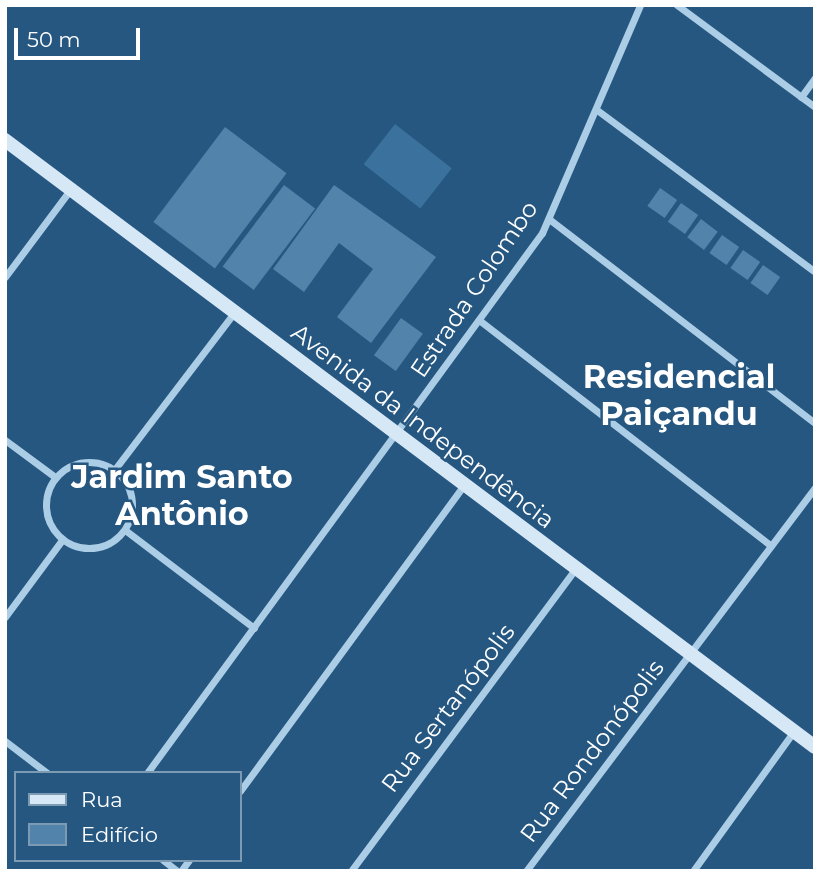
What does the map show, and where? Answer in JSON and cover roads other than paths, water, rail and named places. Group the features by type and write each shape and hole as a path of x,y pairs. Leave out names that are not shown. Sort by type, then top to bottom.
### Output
{"street":[{"name":"Estrada Colombo","path":"148,771 396,435 549,219 640,5"},
{"path":"677,5 815,107"},
{"path":"802,97 815,78"},
{"path":"597,110 815,272"},
{"name":"Avenida da Independência","path":"5,140 815,747"},
{"path":"5,277 70,190"},
{"path":"549,219 815,424"},
{"path":"115,469 234,313"},
{"path":"479,320 771,546"},
{"path":"5,440 55,477"},
{"path":"79,463 115,469 131,497 125,530 94,549 62,540 45,504 55,477 79,463"},
{"path":"242,788 464,485"},
{"name":"Rua Rondonópolis","path":"526,871 815,488"},
{"path":"125,530 254,628"},
{"path":"5,617 62,540"},
{"name":"Rua Sertanópolis","path":"351,871 575,569"},
{"path":"693,871 794,732"},
{"path":"5,741 44,771"}],"district":[{"name":"Residencial Paiçandu","path":"679,396"},
{"name":"Jardim Santo Antônio","path":"182,496"}]}
